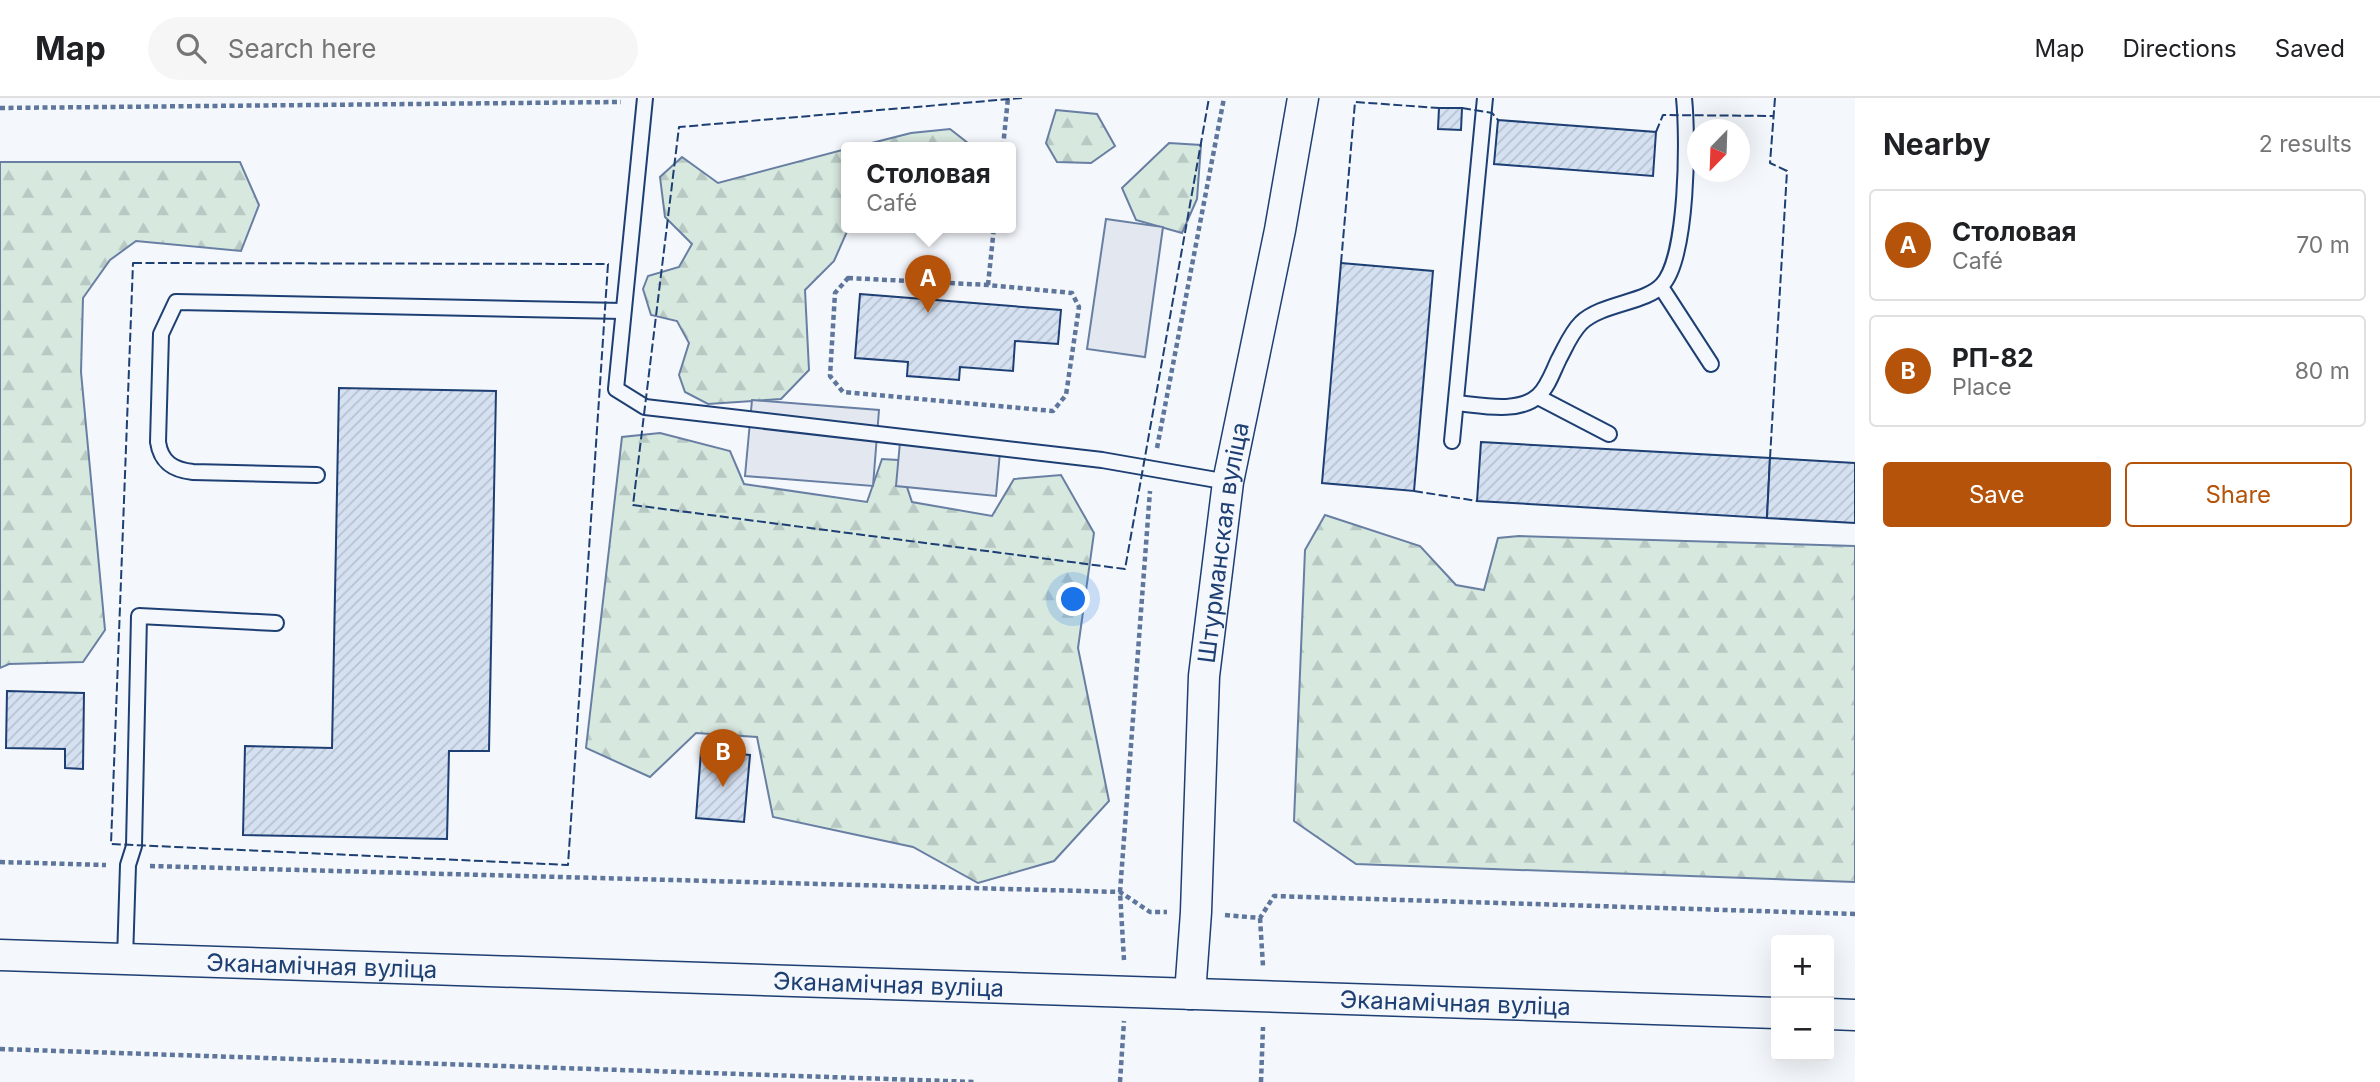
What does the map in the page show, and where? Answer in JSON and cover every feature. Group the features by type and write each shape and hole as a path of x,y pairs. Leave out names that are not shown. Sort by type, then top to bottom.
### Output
{"street":[{"name":"Штурманская вуліца","path":"1191,994 1204,676 1228,482 1280,230 1303,98"},
{"name":"Эканамічная вуліца","path":"0,955 1771,1013"},
{"path":"1834,1014 1855,1015"}],"lane":[{"path":"1452,442 1485,98"},
{"path":"1456,403 1510,407 1526,404 1538,397 1573,332 1584,321 1598,312 1661,287 1671,271 1679,239 1687,138 1684,98"},
{"path":"645,100 615,389 645,407 1154,467 1228,482"},
{"path":"1661,287 1711,364"},
{"path":"317,475 193,472 170,466 163,458 159,442 161,334 176,302 623,311"},
{"path":"1538,397 1609,434"},
{"path":"125,959 128,865 134,846 139,616 276,623"}],"path":[{"path":"1004,142 1008,98"},
{"path":"1120,1082 1126,991 1120,892 1147,509 1224,98"},
{"path":"0,108 645,100"},
{"path":"988,285 993,233"},
{"path":"848,278 988,285 1072,293 1079,307 1066,395 1053,411 844,393 830,376 835,293 848,278"},
{"path":"0,862 1120,892 1150,912 1196,912 1260,918 1274,896 1855,914"},
{"path":"0,1049 976,1082"}],"green space":[{"path":"1056,110 1097,114 1115,146 1091,163 1057,162 1046,143"},
{"path":"950,129 967,142 876,142 911,133"},
{"path":"1169,143 1201,145 1197,199 1182,233 1136,220 1122,188"},
{"path":"841,150 841,233 846,233 834,261 805,290 809,370 781,399 708,404 685,392 679,375 689,343 677,321 651,315 643,289 648,276 679,267 692,244 665,217 660,177 682,157 718,183"},
{"path":"0,162 240,162 259,205 241,251 136,241 110,260 83,298 81,372 105,630 83,662 9,664 0,668"},
{"path":"660,433 730,451 744,484 867,502 882,459 898,460 912,502 992,516 1014,479 1061,475 1094,533 1078,648 1109,801 1054,861 978,883 913,847 773,817 757,737 696,733 650,777 586,748 622,437"},
{"path":"1325,515 1420,546 1456,585 1484,590 1498,538 1519,536 1855,546 1855,882 1356,864 1294,821 1305,550"}],"shaded area":[{"path":"1106,219 1163,227 1145,357 1087,349"},
{"path":"752,400 879,410 873,486 745,476"},
{"path":"900,442 1000,452 996,496 896,486"}],"building":[{"path":"1439,108 1462,108 1461,130 1438,129"},
{"path":"1498,120 1656,132 1653,176 1494,164"},
{"path":"1341,263 1433,271 1414,491 1322,483"},
{"path":"860,294 1061,310 1058,344 1015,341 1013,371 960,367 959,380 907,376 908,362 855,358"},
{"path":"339,388 496,391 489,751 449,751 447,839 243,835 245,746 332,748"},
{"path":"1481,442 1770,458 1767,518 1477,501"},
{"path":"1770,458 1855,463 1855,523 1767,518"},
{"path":"7,691 84,693 83,769 65,768 65,749 6,748"},
{"path":"701,751 750,755 744,822 696,818"}],"fence":[{"path":"1022,98 679,127 633,505 1125,569 1209,98"},
{"path":"1770,458 1787,171 1770,163 1775,98"},
{"path":"1341,263 1355,102 1439,108"},
{"path":"1462,108 1492,113 1498,120"},
{"path":"1656,132 1663,115 1774,116"},
{"path":"133,263 608,264 568,865 111,844 133,263"},
{"path":"1414,491 1477,501"}],"place":[{"name":"Столовая","path":"928,313"},
{"name":"РП-82","path":"723,787"}]}
